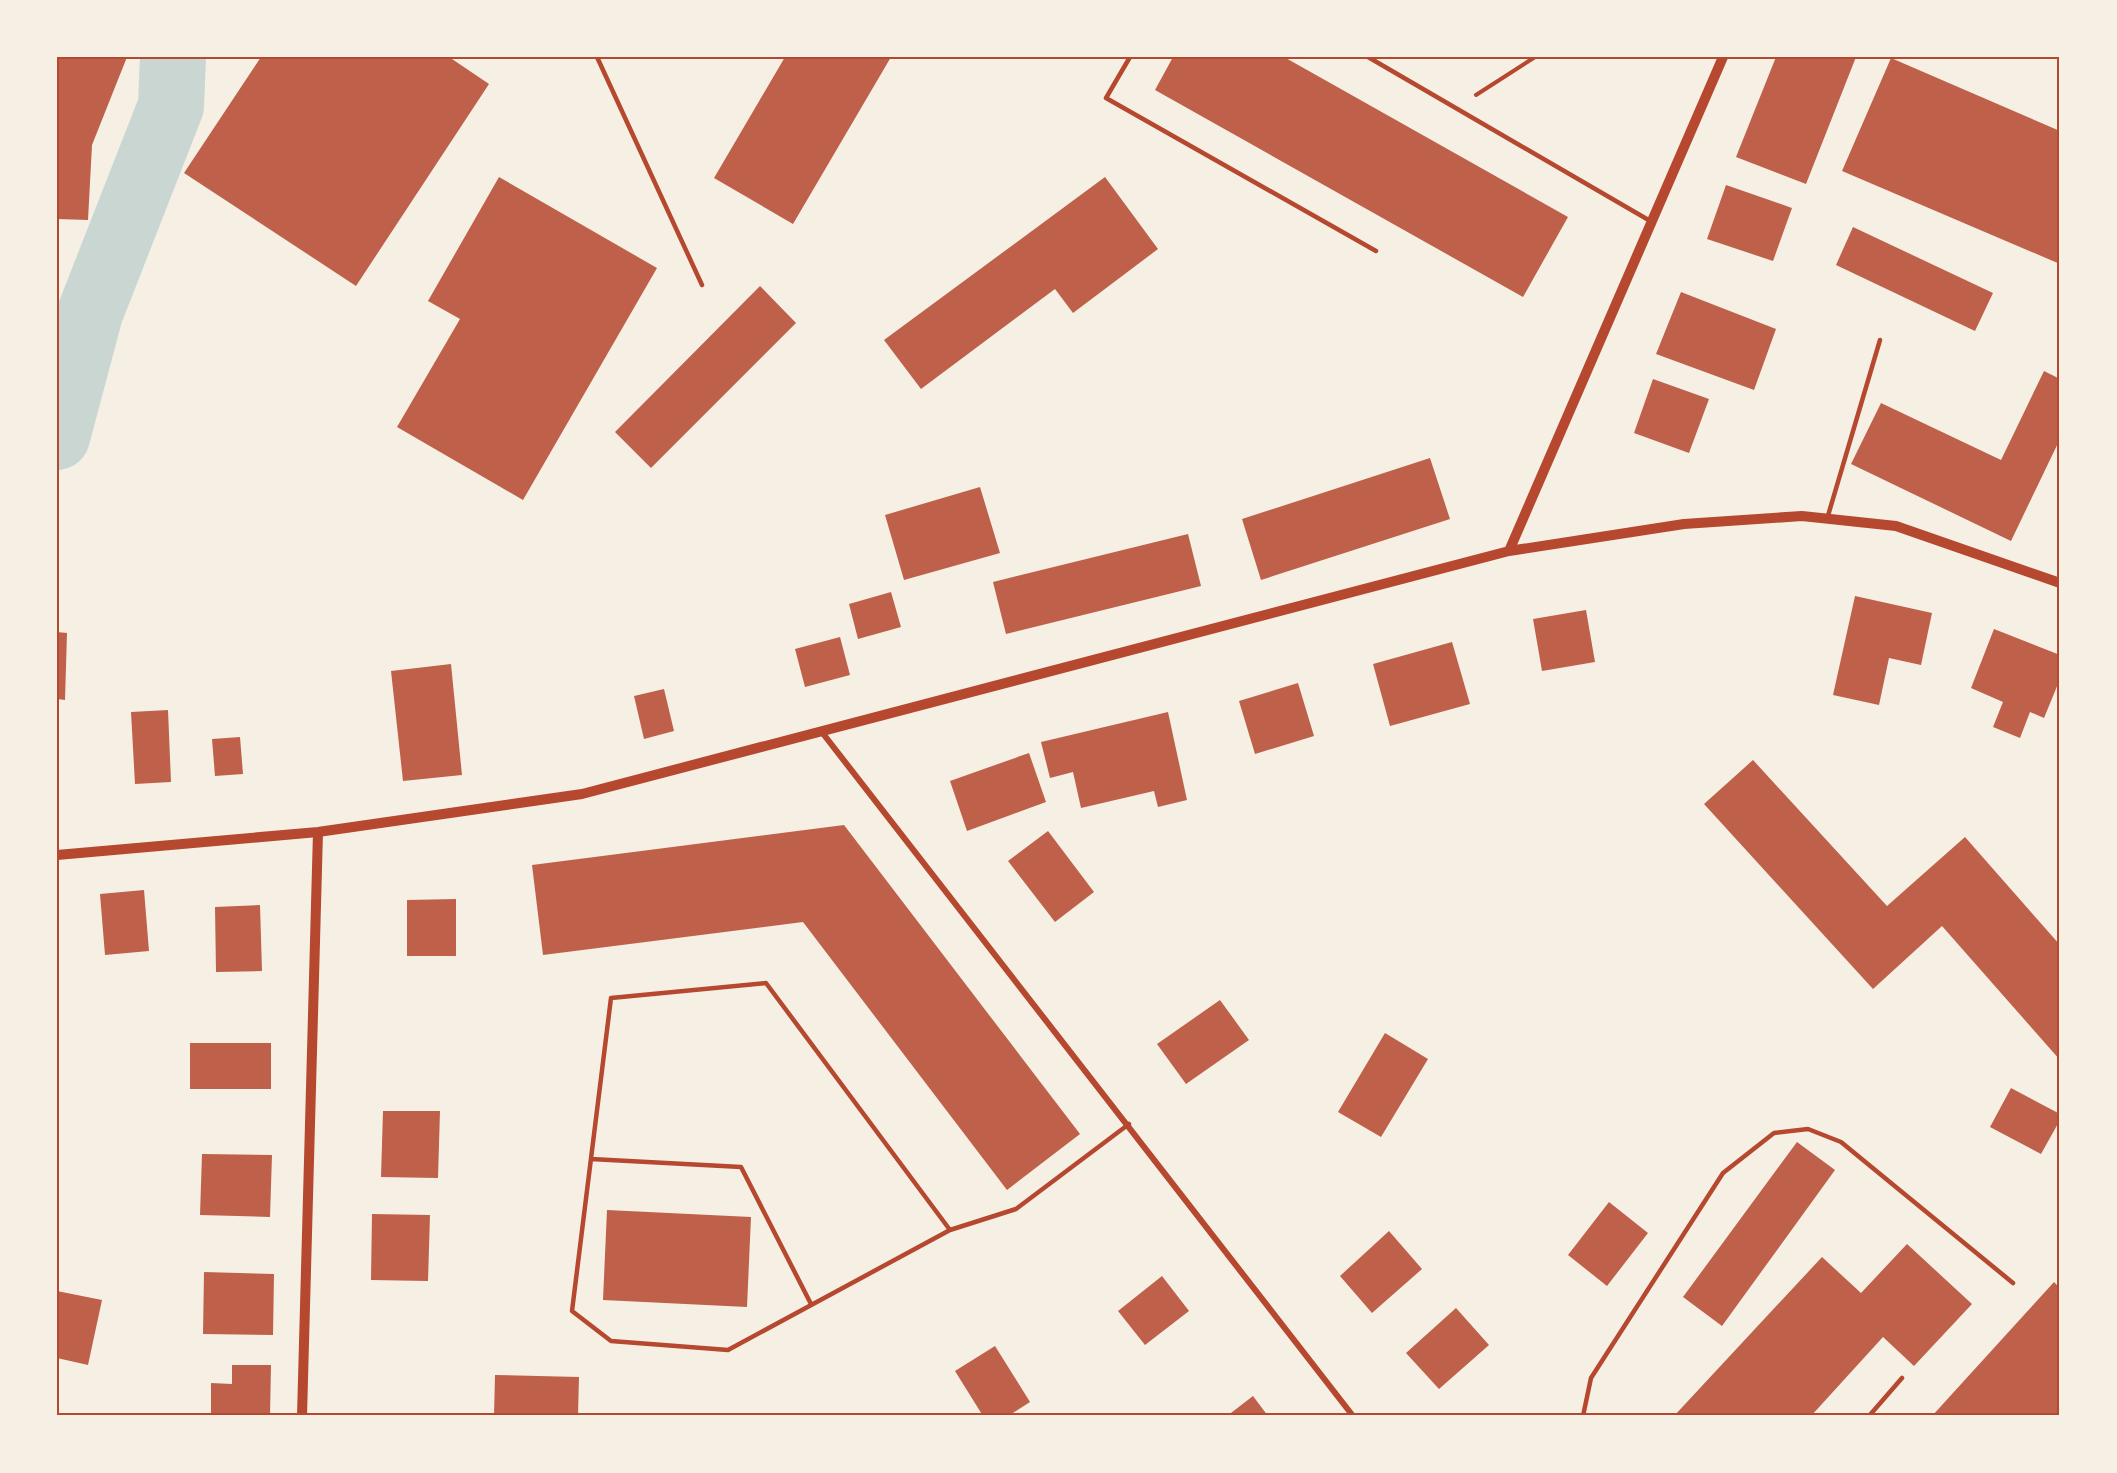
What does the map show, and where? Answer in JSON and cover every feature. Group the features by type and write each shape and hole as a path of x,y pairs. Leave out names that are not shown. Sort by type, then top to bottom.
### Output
{"street":[{"path":"1509,551 1724,57"},
{"path":"57,855 318,832 582,794 1509,551 1684,524 1802,516 1896,526 2060,583"},
{"path":"820,730 1129,1124 1353,1416"},
{"path":"302,1416 318,832"}],"lane":[{"path":"597,57 702,285"},
{"path":"1130,57 1106,98 1376,251"},
{"path":"1368,57 1652,222"},
{"path":"1827,519 1880,340"},
{"path":"950,1230 766,982 610,998 572,1311 611,1341 728,1350 950,1230 1016,1209 1129,1124"},
{"path":"1583,1416 1591,1378 1723,1173 1774,1133 1808,1129 1841,1142 2013,1283"},
{"path":"591,1159 741,1167 811,1304"},
{"path":"1869,1416 1902,1378"}],"path":[{"path":"1455,108 1535,57"}],"building":[{"path":"57,57 127,57 92,145 88,220 57,219"},
{"path":"261,57 453,57 452,59 489,84 356,286 184,173"},
{"path":"785,57 891,57 793,224 714,178"},
{"path":"1173,57 1284,57 1568,217 1523,297 1155,90"},
{"path":"1776,57 1856,57 1806,184 1736,157"},
{"path":"1891,58 2060,131 2060,264 1842,171"},
{"path":"499,177 657,268 523,500 397,427 460,319 428,301"},
{"path":"1105,177 1158,249 1073,313 1055,289 921,389 884,340"},
{"path":"1726,185 1792,208 1773,261 1707,239"},
{"path":"1853,227 1993,293 1975,331 1836,265"},
{"path":"760,286 796,323 651,468 615,432"},
{"path":"1681,292 1776,329 1754,390 1656,354"},
{"path":"2044,371 2060,379 2060,439 2011,541 1851,464 1881,403 2001,460"},
{"path":"1653,379 1709,399 1689,453 1634,433"},
{"path":"1430,458 1450,519 1261,580 1242,519"},
{"path":"980,487 1000,553 904,580 885,515"},
{"path":"1188,534 1201,586 1006,634 993,582"},
{"path":"891,592 901,627 858,639 849,604"},
{"path":"1855,596 1932,613 1921,665 1889,658 1879,705 1833,695"},
{"path":"1586,610 1595,662 1542,671 1533,619"},
{"path":"1994,629 2060,655 2060,679 2044,718 2030,712 2020,738 1993,727 2003,702 1971,688"},
{"path":"57,632 67,633 65,700 57,699"},
{"path":"840,637 850,675 805,687 795,649"},
{"path":"1452,642 1470,704 1390,726 1373,664"},
{"path":"451,664 462,775 403,781 391,671"},
{"path":"1298,683 1314,736 1255,754 1239,701"},
{"path":"664,689 674,731 644,739 634,696"},
{"path":"168,710 171,782 135,784 131,712"},
{"path":"1168,712 1187,800 1158,807 1154,791 1081,808 1073,772 1050,778 1041,742"},
{"path":"240,737 243,774 215,776 212,739"},
{"path":"1029,753 1046,802 967,831 950,781"},
{"path":"1753,760 1887,906 1965,837 2060,945 2060,1060 1942,926 1873,989 1704,804"},
{"path":"844,825 1080,1134 1007,1190 803,922 543,955 532,865"},
{"path":"1048,831 1094,892 1055,922 1008,861"},
{"path":"144,890 149,951 105,955 100,894"},
{"path":"456,899 456,956 407,956 407,900"},
{"path":"260,905 262,971 216,972 215,907"},
{"path":"1220,1000 1249,1040 1186,1084 1157,1044"},
{"path":"1385,1033 1428,1059 1381,1137 1338,1112"},
{"path":"190,1043 271,1043 271,1089 190,1089"},
{"path":"2011,1088 2060,1114 2060,1120 2041,1154 1990,1127"},
{"path":"383,1111 440,1111 438,1178 381,1177"},
{"path":"1797,1142 1835,1170 1722,1326 1683,1297"},
{"path":"202,1154 272,1155 270,1217 200,1215"},
{"path":"1609,1202 1648,1233 1607,1286 1568,1255"},
{"path":"607,1210 751,1217 747,1307 603,1300"},
{"path":"372,1214 430,1215 428,1281 371,1280"},
{"path":"1389,1231 1422,1269 1372,1313 1340,1276"},
{"path":"1907,1244 1972,1304 1914,1366 1883,1337 1811,1416 1674,1416 1822,1257 1861,1293"},
{"path":"204,1272 274,1274 273,1335 203,1334"},
{"path":"1162,1276 1189,1311 1145,1345 1118,1311"},
{"path":"2054,1282 2060,1288 2060,1416 1932,1416"},
{"path":"57,1291 102,1300 88,1365 57,1358"},
{"path":"1456,1308 1489,1345 1439,1389 1406,1353"},
{"path":"995,1346 1030,1402 1008,1416 983,1416 955,1371"},
{"path":"232,1365 271,1365 270,1416 211,1416 211,1383 232,1384"},
{"path":"495,1375 579,1377 578,1416 494,1416"},
{"path":"1253,1396 1268,1416 1227,1416"}],"waterway":[{"path":"57,437 90,313 171,106 173,57"}]}
